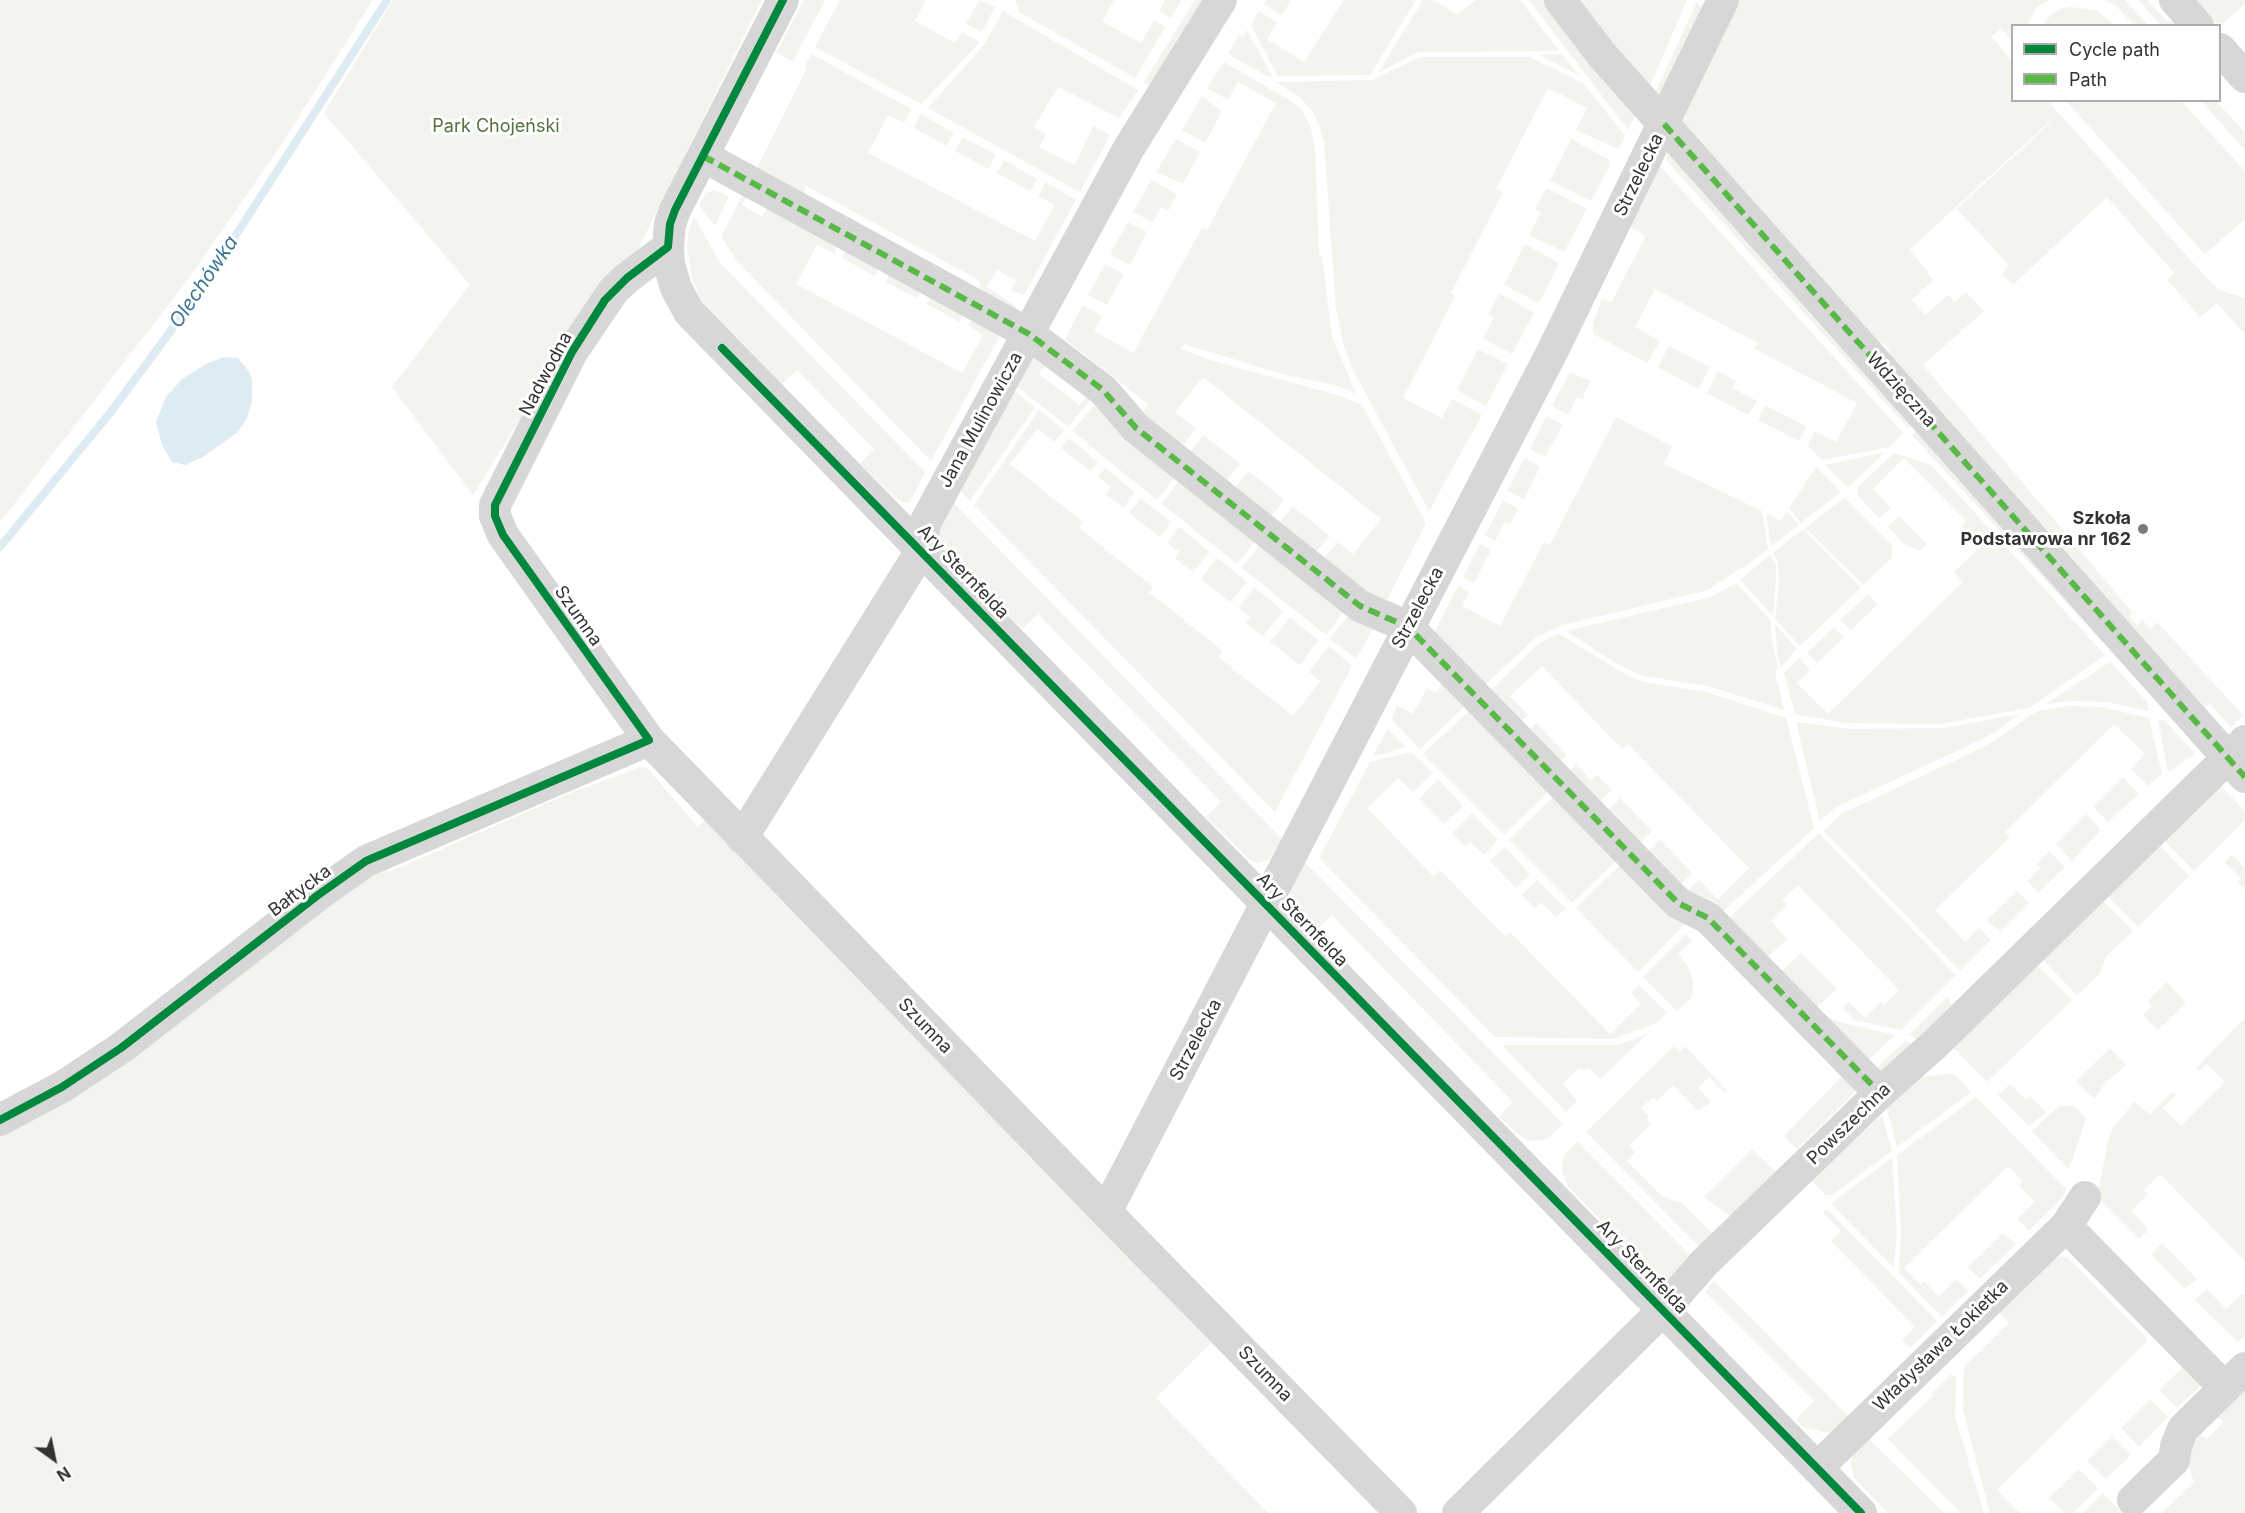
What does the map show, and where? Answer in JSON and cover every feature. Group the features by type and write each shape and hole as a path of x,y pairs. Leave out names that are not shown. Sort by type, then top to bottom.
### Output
{"street":[{"name":"Ary Sternfelda","path":"783,0 675,210 670,224 669,264 676,288 689,312 1861,1513"},
{"name":"Jana Mulinowicza","path":"742,838 921,551 925,523 1129,148 1221,0"},
{"name":"Wdzięczna","path":"1560,0 1602,55 2239,758"},
{"name":"Strzelecka","path":"1106,1212 1553,350 1723,0"},
{"path":"2175,0 2196,24"},
{"path":"2221,50 2245,77"},
{"path":"703,156 1029,334 1102,390 1136,428 1360,606 1408,627 1678,903 1708,918 1880,1093"},
{"name":"Nadwodna","path":"495,505 572,352 605,300 627,278 668,247"},
{"name":"Szumna","path":"495,505 495,516 502,535 649,740 1401,1513"},
{"name":"Bałtycka","path":"0,1120 62,1087 121,1048 318,895 366,861 649,740"},
{"name":"Powszechna","path":"1458,1513 1664,1310 1704,1263 1880,1093 1944,1036 2239,758"},
{"name":"Władysława Łokietka","path":"1817,1468 2066,1226 2085,1197"},
{"path":"2066,1226 2235,1378 2183,1429 2176,1446 2174,1460 2133,1500"}],"green space":[{"path":"0,0 373,0 279,148 187,281 0,522"},
{"name":"Park Chojeński","path":"393,0 762,0 637,251 537,392 473,495 392,387 470,285 324,113"},
{"path":"804,0 825,0 793,61 776,53"},
{"path":"840,0 926,0 915,21 955,43 962,32 980,42 921,104 815,47"},
{"path":"979,0 995,7 982,32 966,24"},
{"path":"1015,0 1114,0 1102,21 1141,43 1154,20 1165,27 1135,78 1019,12"},
{"path":"1165,0 1181,0 1171,18 1159,11"},
{"path":"1195,0 1207,0 1152,87 1144,82"},
{"path":"1267,0 1291,0 1282,15 1264,4"},
{"path":"1344,0 1416,0 1370,75 1278,76 1251,25 1259,11 1277,23 1267,39 1304,62"},
{"path":"1423,0 1434,0 1457,15 1476,0 1520,0 1559,51 1418,52 1378,73"},
{"path":"1529,0 1549,0 1638,109 1628,130"},
{"path":"1569,0 1687,0 1647,93"},
{"path":"1734,0 2049,0 2037,7 2028,24 2011,24 2011,40 2001,28 1992,37 2011,60 2011,102 2049,102 2212,284 2224,292 2245,298 2245,334 2217,303 2200,317 2167,280 2174,273 2107,197 2013,285 2003,275 2008,264 1957,209 2049,122 1909,250 1933,280 1912,300 1925,315 1948,295 1955,302 1966,292 1984,311 1923,365 2133,613 2130,617 2137,625 2142,619 2150,629 2157,622 2243,715 2231,727 2210,704 2203,709 1884,355 1890,350 1882,342 1875,348 1680,127 1682,112"},
{"path":"2105,0 2125,0 2147,24 2133,24 2116,6"},
{"path":"2138,0 2147,0 2167,21 2180,20 2178,24 2160,24"},
{"path":"2191,0 2245,0 2245,4 2222,24 2212,22"},
{"path":"1697,2 1708,17 1668,97 1653,97"},
{"path":"2071,7 2096,10 2113,24 2044,24 2059,9"},
{"path":"1003,11 1138,90 1119,118 1058,87 1034,127 1046,134 1039,147 1075,165 1093,126 1110,135 1080,192 928,108 984,45"},
{"path":"1247,30 1272,76 1268,77 1228,54 1239,35 1243,37"},
{"path":"812,54 911,109 904,123 888,115 868,153 1035,241 1055,205 1038,196 1046,182 1076,200 1024,295 1011,290 1016,281 997,270 986,287 1016,306 1012,315 980,298 980,281 805,185 804,202 754,174 807,68 804,66"},
{"path":"1562,54 1580,76 1539,55"},
{"path":"1420,57 1530,57 1584,84 1625,136 1618,149 1576,130 1587,108 1548,88 1496,189 1503,192 1451,293 1455,296 1403,398 1442,418 1452,399 1482,415 1429,511 1353,370 1343,343 1336,308 1324,143 1320,128 1313,112 1300,97 1276,82 1372,80"},
{"path":"1224,62 1289,100 1301,109 1310,125 1315,148 1319,254 1322,256 1332,336 1356,394 1335,385 1286,375 1184,344 1181,349 1210,360 1337,395 1362,405 1426,523 1383,608 1320,563 1338,542 1353,554 1381,519 1203,377 1175,412 1196,429 1178,450 1141,421 1146,414 1143,411 1148,404 1065,339 1083,305 1102,316 1094,331 1133,353 1202,228 1207,230 1276,103 1238,82 1228,100 1207,88"},
{"path":"1202,96 1222,111 1205,143 1182,130"},
{"path":"2067,102 2182,102 2245,171 2245,219 2205,254"},
{"path":"2202,102 2217,102 2245,132 2245,150"},
{"path":"921,114 954,133 946,146 914,128"},
{"path":"963,137 996,155 988,169 955,151"},
{"path":"1176,139 1200,152 1183,184 1156,172"},
{"path":"1571,139 1608,159 1610,165 1591,201 1550,181"},
{"path":"1670,145 1917,419 1908,428 1666,160"},
{"path":"1004,160 1037,179 1030,191 997,173"},
{"path":"1659,165 1903,433 1889,447 1822,460 1808,446 1814,431 1836,442 1857,403 1755,349 1758,343 1655,289 1635,327 1660,341 1647,363 1593,334 1593,323 1602,299 1611,303 1646,236 1628,226"},
{"path":"1151,180 1177,194 1168,211 1161,207 1153,222 1133,212"},
{"path":"1546,188 1587,209 1564,252 1529,235 1541,213 1535,209"},
{"path":"714,190 729,196 715,226 699,205 705,193"},
{"path":"745,190 749,192 742,205 762,217 770,204 834,236 835,254 817,245 796,284 962,373 983,335 968,326 975,314 1002,332 931,461 736,260 721,237"},
{"path":"694,217 721,264 925,472 909,503 898,500 860,464 874,449 797,370 782,384 702,302 692,279 687,246 689,230"},
{"path":"1128,222 1147,232 1130,265 1110,254"},
{"path":"1525,244 1559,263 1539,303 1504,285"},
{"path":"848,245 881,263 875,276 842,258"},
{"path":"1105,264 1124,274 1107,305 1088,295"},
{"path":"892,269 925,287 916,298 886,282"},
{"path":"935,291 966,309 959,322 927,304"},
{"path":"1499,293 1534,313 1512,354 1483,339 1494,317 1489,314"},
{"path":"1033,345 1051,358 1039,374 1079,405 1092,391 1095,394 1068,427 1013,383"},
{"path":"1669,346 1710,367 1698,389 1658,367"},
{"path":"1478,349 1508,364 1486,406 1457,390"},
{"path":"1718,371 1736,381 1733,388 1757,401 1748,415 1707,393"},
{"path":"1570,372 1591,381 1583,395 1585,400 1577,397 1568,415 1552,406"},
{"path":"1011,388 1035,407 970,501 956,486"},
{"path":"1765,405 1807,427 1799,441 1758,420"},
{"path":"1094,406 1178,473 1157,500 1072,431"},
{"path":"1039,410 1064,430 1054,442 1037,429 1010,464 1083,522 1079,528 1153,587 1149,592 1223,651 1218,657 1293,716 1320,681 1309,672 1329,646 1352,666 1275,812 974,505"},
{"path":"1546,416 1563,425 1545,457 1530,449"},
{"path":"1616,417 1672,446 1664,464 1762,511 1768,549 1708,590 1563,625 1536,637 1481,689 1432,638 1458,586 1469,592 1462,606 1500,626 1544,542 1550,545"},
{"path":"1922,425 2171,717 1912,435"},
{"path":"1204,435 1240,464 1222,485 1186,457"},
{"path":"1069,438 1098,462 1090,471 1061,448"},
{"path":"1884,453 1848,487 1825,465"},
{"path":"1894,453 1931,465 2105,655 2029,708 1939,724 1845,723 1795,714 1784,673 1799,658 1810,670 1797,683 1828,714 1963,582 1954,572 1981,546 1962,526 1966,521 1904,458 1873,489 1891,508 1879,518 1858,496 1858,487"},
{"path":"1525,458 1540,467 1524,499 1507,491"},
{"path":"1816,467 1841,492 1801,523 1789,508"},
{"path":"1105,468 1135,492 1123,508 1106,495 1111,487 1098,477"},
{"path":"1249,471 1284,500 1267,521 1231,492"},
{"path":"1183,475 1259,536 1237,564 1162,504"},
{"path":"1845,498 1892,545 1892,557 1863,585 1805,528"},
{"path":"950,499 1282,839 1270,859 1257,863 1251,861 1206,817 1221,802 1038,614 1022,629 956,564 944,550 938,532"},
{"path":"1141,499 1171,522 1160,537 1129,513"},
{"path":"1503,500 1518,509 1510,525 1505,522 1495,541 1485,535"},
{"path":"1293,507 1330,536 1312,557 1275,527"},
{"path":"1787,511 1799,525 1771,546 1766,513 1780,521"},
{"path":"1899,516 1927,544 1920,551 1904,544 1888,526"},
{"path":"1179,527 1210,552 1193,572 1175,559 1179,552 1167,543"},
{"path":"1803,529 1861,587 1800,646 1775,619 1779,580 1778,561 1773,553"},
{"path":"1263,540 1347,607 1326,635 1242,568"},
{"path":"1480,544 1491,550 1474,583 1463,577"},
{"path":"1770,555 1776,565 1773,616 1740,580"},
{"path":"1217,558 1247,582 1230,602 1201,579"},
{"path":"1736,583 1771,621 1771,636 1778,668 1775,671 1784,710 1708,686 1643,676 1617,664 1566,631 1711,597"},
{"path":"1254,587 1283,611 1263,636 1246,623 1250,617 1238,608"},
{"path":"1868,594 1877,605 1851,630 1840,620"},
{"path":"1352,610 1376,624 1356,659 1330,639"},
{"path":"1290,617 1318,640 1300,665 1270,642"},
{"path":"1775,624 1797,649 1781,667 1777,653"},
{"path":"1834,627 1844,637 1817,663 1807,653"},
{"path":"1559,634 1628,676 1643,682 1706,692 1786,718 1814,828 1719,915 1682,896 1699,880 1718,899 1749,868 1628,744 1622,749 1542,666 1510,696 1528,715 1516,725 1487,694 1539,643"},
{"path":"2110,662 2147,702 2149,711 2108,702 2070,701 2046,704"},
{"path":"1443,680 1467,704 1420,749 1392,720 1397,705 1413,714 1427,688 1436,693"},
{"path":"2069,706 2100,707 2149,718 2162,774 2148,786 2131,769 2145,754 2114,724 2005,832 2010,837 1935,910 1965,942 1979,928 1991,940 1960,971 1824,831 1841,814 1986,746 2037,711"},
{"path":"1472,708 1551,789 1504,835 1423,754"},
{"path":"2020,714 1989,736 1836,807 1820,821 1796,722 1850,729 1945,728"},
{"path":"2158,720 2164,720 2194,752 2192,756 2168,772"},
{"path":"1536,723 1567,755 1557,764 1526,733"},
{"path":"1388,729 1406,747 1372,757"},
{"path":"1411,752 1433,773 1413,792 1398,778 1367,808 1433,876 1440,870 1505,936 1510,932 1610,1034 1641,1004 1631,993 1639,985 1667,1013 1656,1023 1613,1039 1495,1037 1319,858 1370,762"},
{"path":"1576,764 1591,780 1597,775 1612,790 1596,805 1566,774"},
{"path":"640,767 648,769 697,826 707,819 1211,1343 1156,1398 1268,1513 0,1513 0,1131 380,866 389,872 565,795"},
{"path":"2123,777 2139,794 2108,822 2093,807"},
{"path":"1438,779 1463,806 1444,824 1419,799"},
{"path":"2216,780 2245,811 2245,820 2194,871 2161,837"},
{"path":"1556,794 1620,857 1572,903 1509,840"},
{"path":"1620,798 1652,831 1637,846 1604,814"},
{"path":"1472,813 1498,840 1484,855 1470,842 1465,846 1452,833"},
{"path":"2086,814 2101,830 2072,861 2056,844"},
{"path":"1819,833 1956,975 1901,1030 1855,1020 1843,1008 1849,1002 1865,1018 1881,1002 1884,1005 1899,990 1798,885 1782,900 1787,905 1771,921 1787,939 1764,961 1725,922"},
{"path":"1660,839 1692,873 1677,888 1645,855"},
{"path":"2155,841 2189,876 2138,927 2103,892"},
{"path":"1505,847 1530,874 1516,888 1490,861"},
{"path":"2049,851 2065,867 2038,893 2027,881 2040,868 2036,864"},
{"path":"2232,854 2245,868 2245,890 2237,882 2241,878 2224,862"},
{"path":"1301,858 1563,1124 1549,1137 1530,1141 1519,1135 1499,1116 1513,1102 1332,915 1317,929 1299,909 1290,895 1289,887"},
{"path":"1623,862 1675,920 1679,917 1685,924 1638,972 1576,908"},
{"path":"1537,880 1566,909 1556,917 1541,902 1535,908 1522,895"},
{"path":"2017,891 2029,903 2000,932 1987,920"},
{"path":"2098,896 2133,931 2106,956 2099,975 2077,995 2038,955"},
{"path":"1686,934 1692,941 1678,954 1689,968 1693,982 1692,997 1677,1011 1643,977"},
{"path":"1801,953 1837,989 1812,1011 1777,975"},
{"path":"2033,961 2072,1000 1987,1082 1949,1043"},
{"path":"2167,982 2186,1003 2158,1030 2143,1015 2152,1006 2147,1001"},
{"path":"1948,996 1954,1016 1925,1043 1909,1035"},
{"path":"1829,1018 1895,1035 1864,1064 1824,1024"},
{"path":"2245,1018 2245,1261 2160,1174 2144,1190 2148,1194 2131,1211 2149,1230 2139,1239 2097,1197 2113,1128 2134,1102 2150,1114 2173,1091 2176,1095 2163,1108 2181,1126 2225,1082 2207,1064 2199,1071 2196,1068"},
{"path":"1647,1034 1600,1079 1589,1068 1583,1071 1579,1068 1563,1083 1577,1101 1566,1112 1502,1045 1618,1045"},
{"path":"1905,1041 1921,1048 1883,1084 1872,1072"},
{"path":"1674,1046 1679,1052 1685,1046 1727,1091 1725,1093 1709,1077 1698,1088 1711,1102 1698,1111 1673,1085 1657,1101 1653,1097 1641,1108 1649,1117 1647,1119 1651,1124 1629,1146 1635,1152 1627,1161 1662,1196 1683,1204 1717,1238 1704,1252 1586,1132"},
{"path":"2110,1048 2126,1065 2106,1082 2094,1099 2076,1081"},
{"path":"1845,1073 1860,1087 1797,1149 1784,1136"},
{"path":"1948,1073 1955,1075 1971,1092 1897,1147 1886,1105 1913,1079"},
{"path":"2010,1084 2026,1100 2030,1096 2046,1112 2029,1126 1998,1095"},
{"path":"1976,1097 2066,1189 2062,1198 2029,1231 2017,1219 2035,1202 2019,1186 2023,1181 2008,1166 1904,1268 1920,1284 1924,1281 1939,1297 1956,1279 1968,1291 1942,1317 1899,1273 1901,1232 1897,1155"},
{"path":"2059,1106 2074,1106 2086,1118 2069,1170 2032,1131"},
{"path":"1882,1115 1892,1151 1832,1195 1825,1195 1811,1180"},
{"path":"1577,1141 1696,1261 1663,1286 1568,1186 1562,1171 1563,1157"},
{"path":"1752,1149 1780,1176 1735,1219 1704,1197"},
{"path":"1892,1158 1897,1232 1894,1268 1832,1205 1834,1201"},
{"path":"1827,1209 1937,1321 1910,1348 1902,1340 1915,1327 1831,1241 1841,1231 1823,1213"},
{"path":"2003,1233 2016,1244 1980,1279 1968,1267"},
{"path":"2162,1243 2197,1279 2185,1289 2151,1254"},
{"path":"2058,1257 2067,1257 2147,1338 2146,1342 1997,1490 2020,1513 1990,1513 1963,1410 1964,1367 2009,1323 1995,1308 2044,1262"},
{"path":"1714,1281 1850,1418 1829,1433 1803,1427 1796,1419 1814,1401 1705,1292"},
{"path":"2207,1289 2226,1309 2243,1293 2245,1295 2245,1336 2238,1342 2195,1300"},
{"path":"2184,1366 2198,1379 2199,1387 2177,1408 2159,1390"},
{"path":"1951,1374 1956,1378 1955,1417 1984,1513 1961,1513 1888,1439 1933,1396 1931,1394"},
{"path":"2245,1386 2245,1513 2162,1513 2194,1482 2189,1467 2190,1451 2200,1434 2207,1439 2223,1422 2217,1416"},
{"path":"2150,1399 2168,1417 2139,1447 2121,1428"},
{"path":"1864,1434 1944,1513 1888,1513 1855,1479 1851,1465 1853,1448"},
{"path":"2112,1436 2131,1455 2106,1479 2087,1461"},
{"path":"2079,1469 2098,1488 2073,1513 2065,1513 2049,1498"},
{"path":"2103,1493 2122,1513 2083,1513"}],"shaded area":[{"path":"224,357 238,358 252,379 252,401 247,418 238,432 203,457 185,465 172,462 162,445 156,422 166,397 182,379 206,364"}],"waterway":[{"name":"Olechówka","path":"0,547 110,413 198,294 387,0"}],"marked path":[{"path":"1664,124 2245,777"},
{"path":"703,156 1029,334 1103,390 1136,428 1360,606 1408,627 1678,903 1708,918 1880,1093"}],"cycle path":[{"path":"0,1120 62,1087 121,1048 318,895 366,861 649,740 503,535 495,516 495,505 572,352 605,300 627,278 668,247 670,224 675,210 783,0"},
{"path":"722,348 1861,1513"}],"place":[{"name":"Szkoła Podstawowa nr 162","path":"2143,529"}]}
